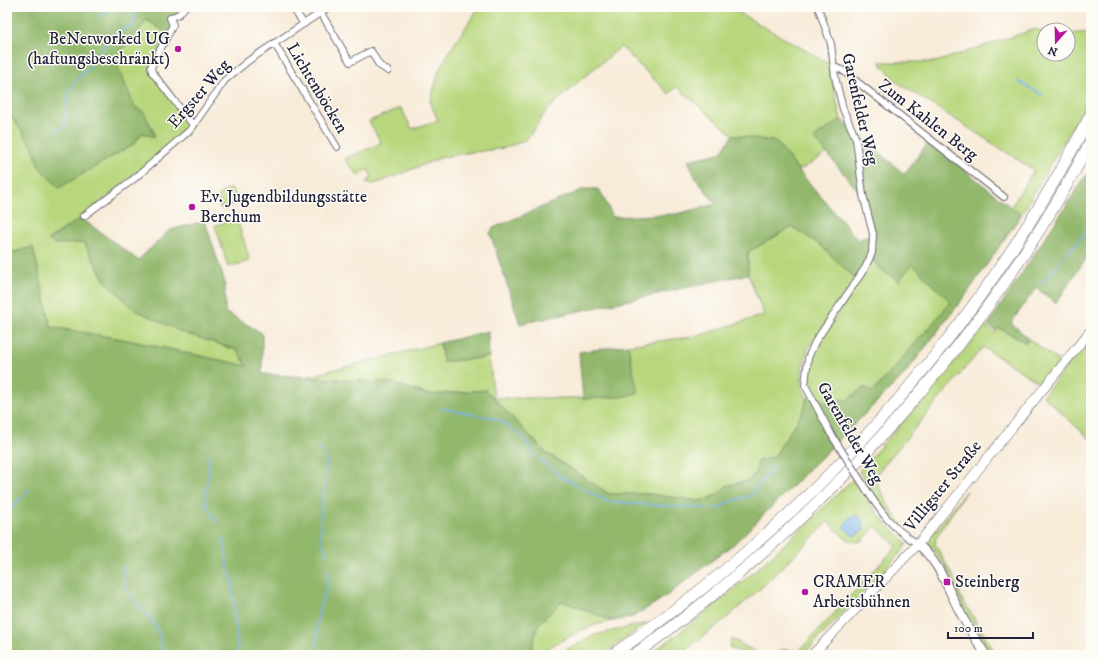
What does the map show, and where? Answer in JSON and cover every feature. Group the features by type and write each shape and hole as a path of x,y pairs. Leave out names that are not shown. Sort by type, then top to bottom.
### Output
{"highway":[{"path":"612,655 702,588 771,530 841,460 910,386 969,310 1022,233 1065,162 1091,114"},
{"path":"634,655 724,586 770,547 858,462 908,405 987,306 1045,220 1091,141"}],"main road":[{"name":"Villigster Straße","path":"812,655 918,544 1091,330"}],"street":[{"path":"185,7 179,14 170,18 173,25 151,67 152,72 193,124"},
{"path":"292,7 304,24"},
{"name":"Ergster Weg","path":"84,216 135,178 185,134 225,80 274,43 329,7"},
{"name":"Garenfelder Weg","path":"818,7 830,38 834,77 843,109 856,139 863,195 873,234 872,253 865,268 815,342 808,358 805,385 831,434 885,518 903,535 918,544"},
{"path":"321,13 350,62 371,51 380,65 388,71"},
{"name":"Lichtenböcken","path":"274,43 337,147"},
{"name":"Zum Kahlen Berg","path":"834,67 842,70 1004,198"},
{"path":"918,544 941,571 959,612 986,655"}],"green space":[{"path":"7,7 173,7 179,14 171,18 173,25 168,34 147,20 117,56 118,68 135,107 144,112 155,137 142,133 134,144 59,188 39,167 34,149 11,116 7,117"},
{"path":"479,7 729,7 828,63 841,119 815,138 827,153 799,171 777,142 733,135 677,87 669,94 621,47 585,76 547,110 530,135 524,141 505,148 440,158 378,183 372,184 366,182 372,177 368,169 358,176 345,159 381,143 369,121 401,108 412,129 438,120 430,103 438,73 449,52"},
{"path":"147,20 168,34 151,67 193,125 190,130 84,216 49,239 55,244 84,242 106,282 181,332 237,350 247,366 127,340 51,327 33,247 7,254 7,117 11,116 34,149 39,167 134,144 142,133 155,137 152,126 135,107 118,68 117,56"},
{"path":"1035,29 1036,62 1076,62 1076,33 1091,32 1091,95 1021,215 1011,207 1034,170 897,82 879,62 936,62"},
{"path":"841,119 904,174 929,142 1021,215 968,292 904,375 735,543 665,597 633,617 612,621 562,601 538,625 530,655 7,655 7,254 33,247 51,327 127,340 247,366 237,350 181,332 134,309 106,282 84,243 55,244 48,240 81,218 138,260 170,230 205,221 225,283 225,312 262,333 262,374 392,383 429,395 486,390 545,452 609,494 650,494 699,501 708,499 718,494 726,486 750,480 756,472 758,461 774,457 804,410 807,398 815,395 828,405 837,400 848,400 864,387 873,392 951,302 912,264 899,281 879,268 873,259 868,257 856,279 819,244 792,227 748,252 748,274 520,324 490,233 493,228 584,189 597,189 600,191 613,217 676,214 716,204 696,179 688,160 720,153 733,135 777,142 799,171 858,240 874,233 865,199 814,138"},
{"path":"1091,168 1091,251 1056,303 1036,288 1011,323 1029,339 1026,343 999,328 996,331 988,325"},
{"path":"230,188 240,201 220,208 218,195"},
{"path":"237,219 250,261 228,267 215,225"},
{"path":"792,227 819,244 856,279 808,349 802,369 802,386 807,398 804,410 774,457 758,461 756,472 750,480 726,486 719,494 708,499 699,501 650,494 609,494 545,452 486,390 429,395 392,383 305,377 440,343 443,362 489,357 494,398 600,398 637,393 628,345 697,336 764,315 748,274 748,252"},
{"path":"873,259 879,268 912,264 951,302 873,392 864,387 848,400 837,400 828,405 815,395 811,396 808,376 812,353"},
{"path":"985,326 995,333 999,328 1026,343 1029,339 1060,362 1041,384 983,347 874,477 892,512 912,537 886,517 859,471"},
{"path":"488,331 489,357 443,362 440,343"},
{"path":"1091,336 1091,440 1043,396"},
{"path":"628,345 638,393 621,397 583,399 579,352"},
{"path":"854,478 873,508 907,543 903,550 803,655 775,655 783,649 799,651 897,546 875,526 863,540 854,542 844,537 828,522 762,587 729,616 687,649 677,655 649,655 730,593"},
{"path":"966,491 936,538 935,544 953,576 962,599 997,655 992,655 963,607 945,566 929,544 930,538"},
{"path":"562,601 612,621 582,630 540,653 530,655 538,625"},
{"path":"647,623 602,655 556,655 595,635"},
{"path":"732,639 761,655 746,655 729,647"}],"water":[{"path":"858,515 864,523 864,530 854,536 843,527 850,517"}],"waterway":[{"path":"98,16 118,7"},
{"path":"57,131 65,126 68,94 76,80 90,67 114,33 132,26 135,20 132,7"},
{"path":"1017,81 1043,95"},
{"path":"1042,283 1091,226"},
{"path":"440,408 498,419 522,436 536,456 558,475 608,502 716,509 732,501 750,496 774,467"},
{"path":"319,446 325,456 327,464 321,508 321,539 327,555"},
{"path":"208,455 209,466 205,502 216,522"},
{"path":"7,512 30,489"},
{"path":"224,539 228,570 232,579 238,655"},
{"path":"124,566 124,584 132,598 155,625 164,655"},
{"path":"316,655 318,613 327,584 326,570"}],"place":[{"name":"BeNetworked UG (haftungsbeschränkt)","path":"178,49"},
{"name":"Ev. Jugendbildungsstätte Berchum","path":"192,207"},
{"name":"Steinberg","path":"947,582"},
{"name":"CRAMER Arbeitsbühnen","path":"805,592"}]}
